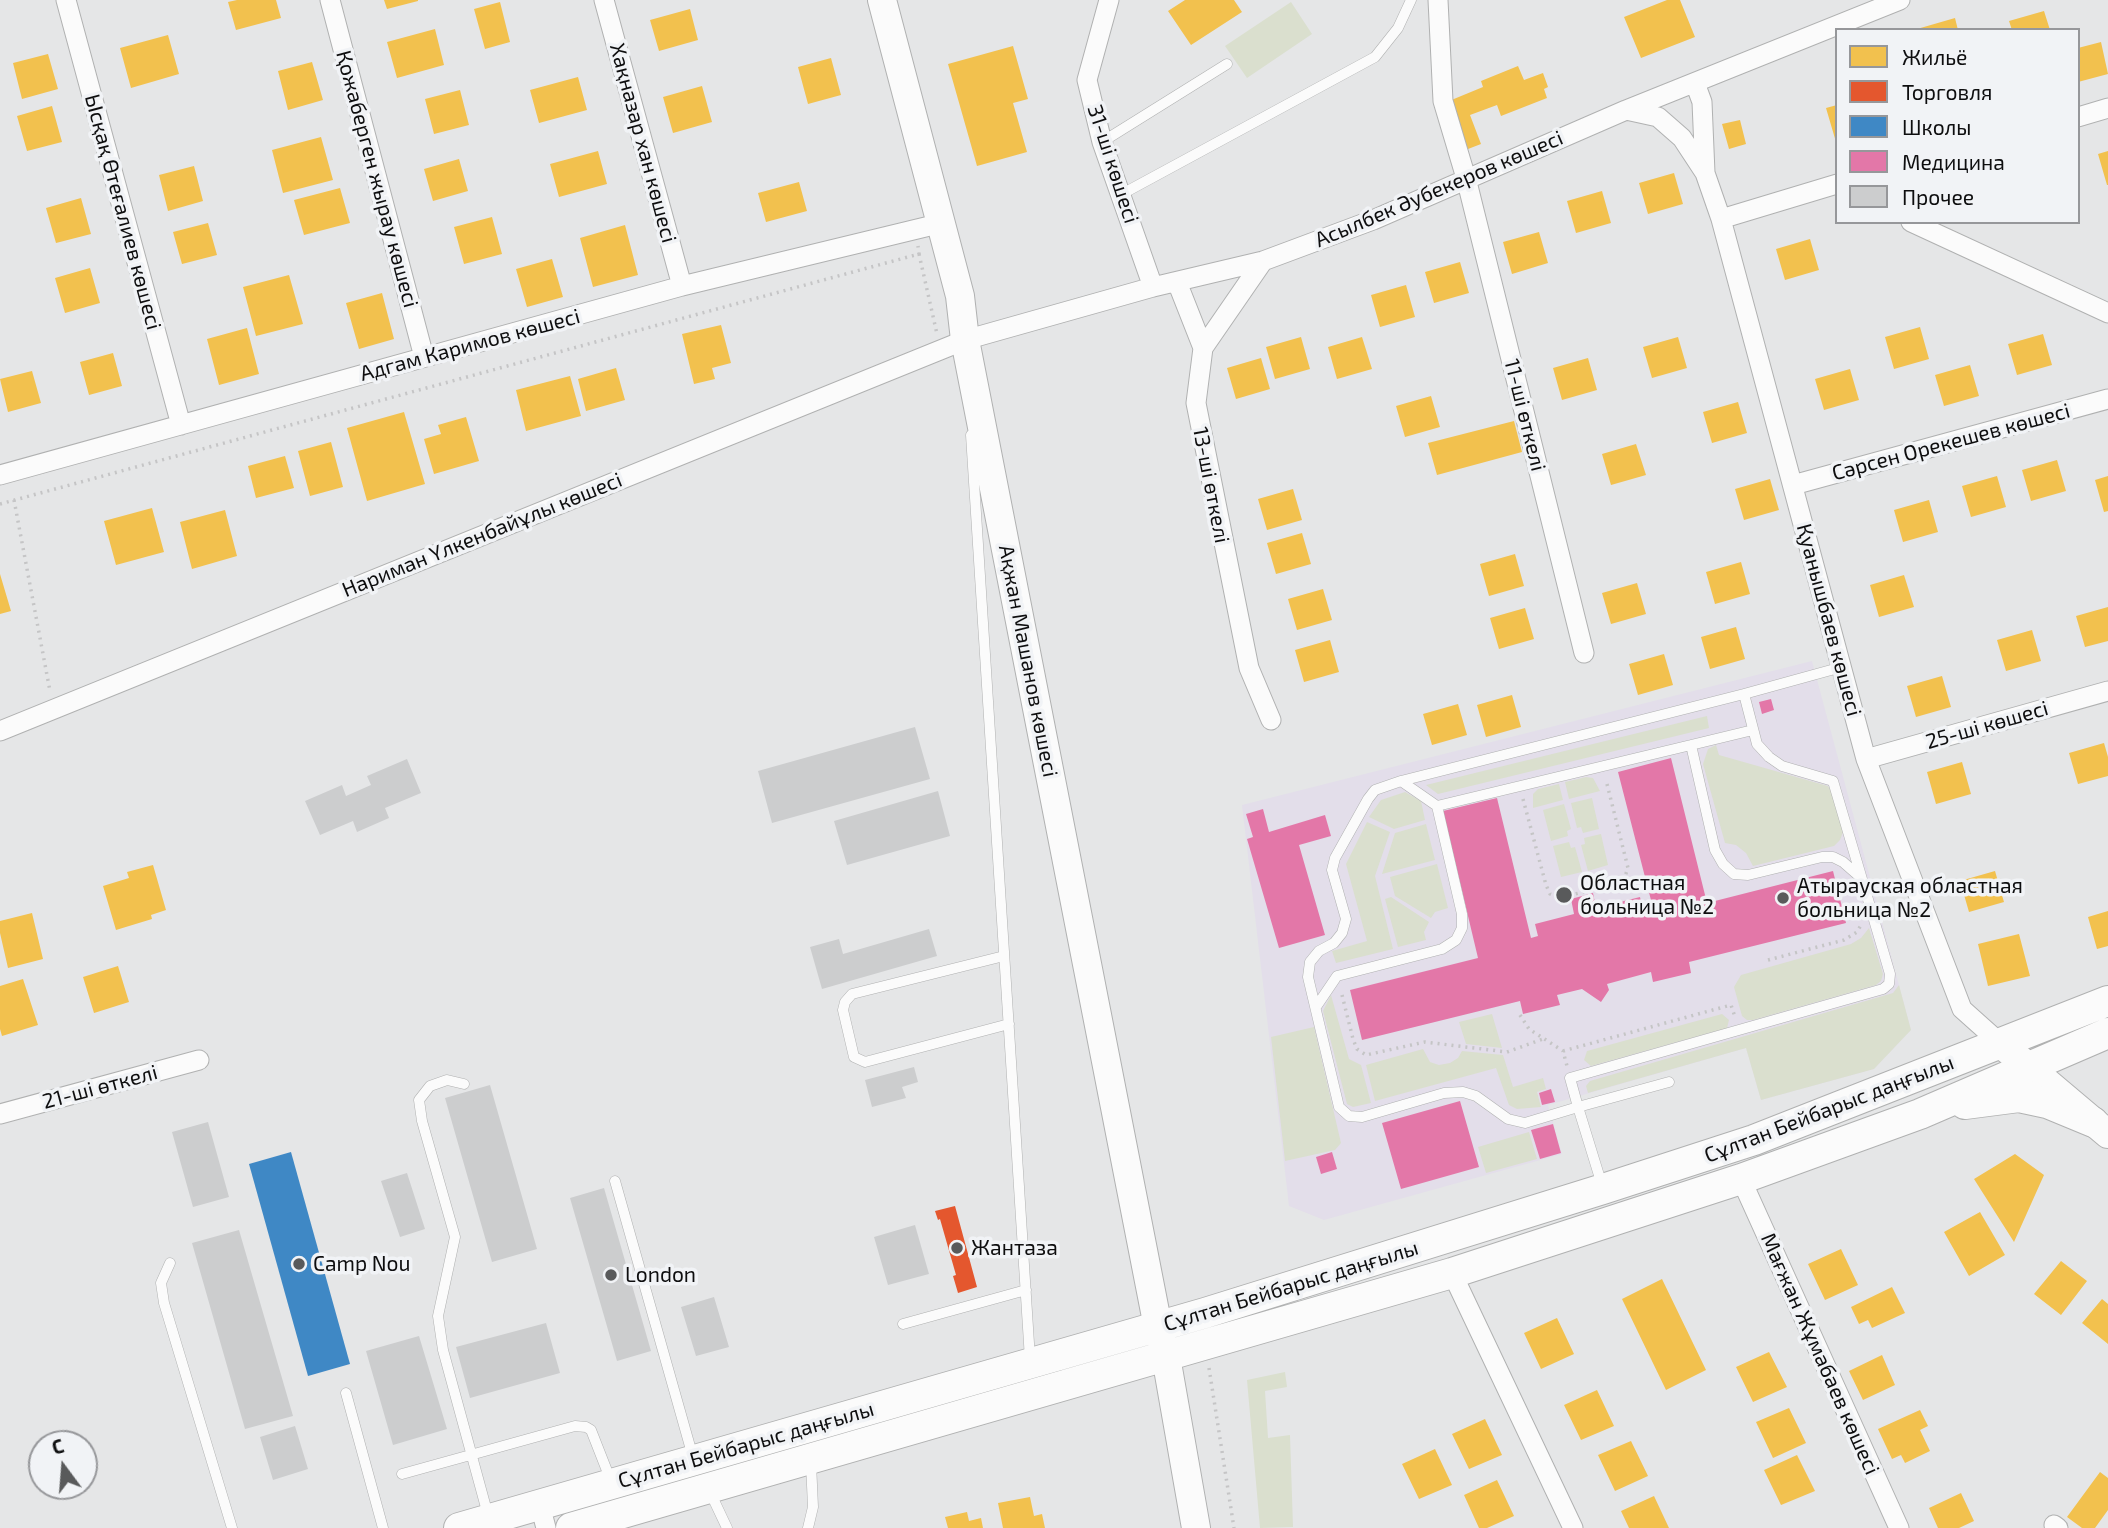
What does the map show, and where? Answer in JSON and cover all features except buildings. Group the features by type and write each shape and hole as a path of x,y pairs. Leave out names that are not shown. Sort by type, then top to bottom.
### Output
{"main road":[{"name":"Сұлтан Бейбарыс даңғылы","path":"459,1528 489,1519 543,1517 612,1484 1158,1326 1603,1189 1754,1140 2108,1001"},
{"name":"Сұлтан Бейбарыс даңғылы","path":"571,1528 1452,1273 1741,1179 1920,1114 2108,1033"},
{"path":"1920,1114 1983,1100 2019,1097 2047,1103 2100,1128"},
{"path":"816,1426 818,1457"}],"street":[{"name":"Ысқақ Өтеғалиев көшесі","path":"66,0 181,425"},
{"name":"Қожаберген жырау көшесі","path":"330,0 424,357"},
{"name":"Хақназар хан көшесі","path":"604,0 682,286"},
{"name":"Ақжан Машанов көшесі","path":"882,0 929,227 960,296 953,345 1166,1357 1196,1528"},
{"name":"31-ші көшесі","path":"1109,0 1087,80 1102,142 1153,287"},
{"name":"11-ші өткелі","path":"1438,0 1443,101 1466,178 1584,653"},
{"name":"Асылбек Әубекеров көшесі","path":"953,345 1153,287 1263,261 1373,220 1626,110 1900,0"},
{"name":"Қуанышбаев көшесі","path":"1695,82 1702,103 1705,173"},
{"path":"2080,116 2108,108"},
{"name":"Қуанышбаев көшесі","path":"1626,110 1658,117 1682,138 1705,173 1721,219 1866,759 1962,1009 2000,1043"},
{"path":"1721,219 1835,186"},
{"path":"1915,224 2108,313"},
{"name":"Адгам Каримов көшесі","path":"0,475 682,286 929,227"},
{"name":"13-ші өткелі","path":"1263,261 1203,348 1196,403 1249,668 1270,720"},
{"path":"1177,282 1203,348"},
{"name":"Нариман Үлкенбайұлы көшесі","path":"0,731 953,345"},
{"name":"Сәрсен Орекешев көшесі","path":"1793,485 2108,399"},
{"name":"25-ші көшесі","path":"1866,759 2108,691"},
{"path":"2000,1043 2100,1128"},
{"name":"21-ші өткелі","path":"0,1114 199,1060"},
{"name":"Мағжан Жұмабаев көшесі","path":"1741,1179 1899,1528"},
{"path":"1452,1273 1573,1528"}],"lane":[{"path":"1122,194 1375,57 1398,28 1411,0"},
{"path":"1102,142 1227,64"},
{"path":"953,345 1004,956 1030,1363"},
{"path":"1669,1082 1525,1123 1508,1119 1476,1096 1463,1091 1444,1093 1362,1117 1349,1116 1339,1107 1308,977 1310,962 1319,951 1334,943 1342,933 1346,919 1332,870 1335,858 1368,799 1376,790 1401,781 1842,667"},
{"path":"1603,1189 1570,1078 1882,989 1889,984 1890,974 1833,781 1782,766 1769,757 1757,744 1744,694"},
{"path":"1437,806 1753,730"},
{"path":"1691,746 1715,849 1723,864 1734,874 1748,875 1833,857 1862,879"},
{"path":"1316,1007 1337,976 1442,949 1457,940 1462,928 1462,914 1437,806 1401,781"},
{"path":"1004,956 852,994 845,1002 843,1010 854,1057 865,1062 1009,1024"},
{"path":"464,1084 447,1080 430,1086 419,1100 422,1121 455,1237 438,1316 443,1350 489,1519"},
{"path":"615,1181 694,1461"},
{"path":"170,1263 161,1283 164,1303 232,1528"},
{"path":"903,1324 1026,1290"},
{"path":"346,1393 383,1528"},
{"path":"402,1474 575,1426 592,1430 612,1484"},
{"path":"808,1528 818,1457"},
{"path":"708,1489 727,1528"}],"path":[{"path":"929,227 919,254 953,345"},
{"path":"0,504 919,254"},
{"path":"15,500 54,709"},
{"path":"1520,786 1546,885 1550,894 1559,898 1615,884 1624,879 1628,868 1603,766"},
{"path":"1768,960 1844,940 1857,932 1865,918 1868,900"},
{"path":"1337,976 1353,1039 1357,1049 1366,1055 1425,1042 1507,1052 1543,1039"},
{"path":"1563,1051 1731,1005 1739,1030"},
{"path":"1520,1015 1529,1030 1563,1051 1570,1078"},
{"path":"1205,1346 1234,1528"}],"shaded area":[{"name":"Областная больница №2","path":"1812,661 1911,1030 1874,1069 1761,1100 1746,1048 1548,1105 1562,1154 1324,1220 1289,1206 1242,805"}],"green space":[{"path":"1291,2 1312,34 1247,78 1225,46"},
{"path":"1707,716 1709,728 1438,794 1426,785"},
{"path":"1716,745 1719,755 1828,786 1843,832 1840,840 1834,846 1753,866 1746,853 1736,845 1725,843 1703,764 1708,749"},
{"path":"1593,778 1600,791 1569,799 1565,782"},
{"path":"1559,784 1563,800 1533,808 1533,794 1538,789"},
{"path":"1405,792 1421,801 1425,820 1394,829 1369,817 1381,800"},
{"path":"1592,798 1599,829 1583,833 1581,827 1577,828 1571,803"},
{"path":"1564,804 1571,829 1567,831 1568,836 1551,841 1543,810"},
{"path":"1367,822 1390,832 1375,876 1393,949 1336,963 1332,951 1367,941 1346,864"},
{"path":"1426,824 1435,860 1382,874 1395,833"},
{"path":"1601,834 1608,865 1588,871 1581,845 1585,844 1584,838"},
{"path":"1569,842 1571,848 1575,847 1582,872 1561,877 1553,846"},
{"path":"1437,864 1448,908 1435,912 1431,918 1395,896 1390,877"},
{"path":"1391,897 1429,922 1424,932 1426,940 1398,947 1385,899"},
{"path":"1869,928 1883,974 1876,985 1753,1020 1742,1016 1734,987 1741,975 1851,944 1861,938"},
{"path":"1899,985 1911,1030 1874,1069 1761,1100 1746,1048 1588,1093 1586,1086 1590,1081 1893,993"},
{"path":"1331,995 1349,1059 1361,1065 1371,1103 1353,1107 1347,1104 1323,1011"},
{"path":"1492,1014 1502,1048 1466,1044 1459,1022"},
{"path":"1722,1014 1729,1020 1727,1028 1591,1066 1584,1060 1587,1051"},
{"path":"1314,1027 1341,1143 1335,1150 1285,1161 1271,1037"},
{"path":"1423,1049 1430,1062 1439,1065 1450,1063 1458,1058 1462,1051 1503,1055 1513,1087 1543,1078 1546,1089 1537,1092 1541,1107 1517,1109 1509,1105 1496,1068 1375,1101 1366,1065"},
{"path":"1529,1132 1537,1159 1486,1173 1478,1147"},
{"path":"1285,1372 1287,1387 1265,1391 1268,1438 1290,1435 1293,1527 1260,1528 1247,1380"}],"place":[{"name":"Областная больница №2","path":"1564,895"},
{"name":"Атырауская областная больница №2","path":"1783,898"},
{"name":"Жантаза","path":"957,1248"},
{"name":"Camp Nou","path":"299,1264"},
{"name":"London","path":"611,1275"}]}
